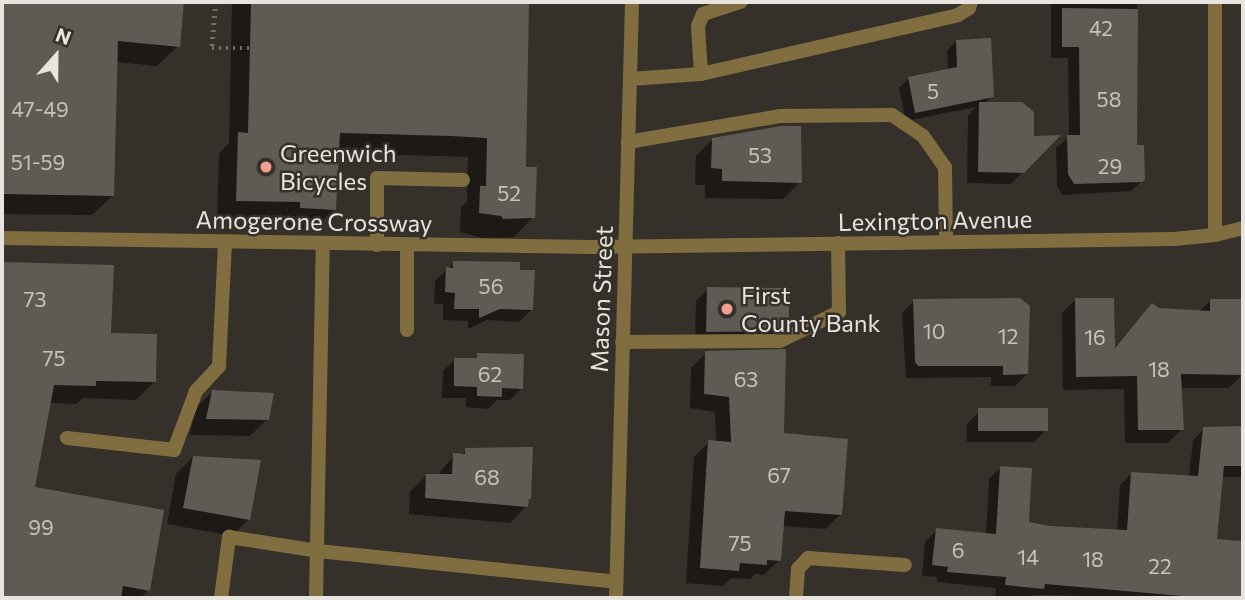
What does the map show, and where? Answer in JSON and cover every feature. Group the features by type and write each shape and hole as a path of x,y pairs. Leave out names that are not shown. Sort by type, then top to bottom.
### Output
{"street":[{"name":"Mason Street","path":"615,598 632,2"},
{"path":"701,74 698,26 703,14 741,2"},
{"path":"630,79 701,74 958,15 970,8 971,2"},
{"path":"1215,2 1215,235"},
{"path":"628,142 780,116 892,116 923,136 945,167 946,242"},
{"path":"377,245 377,178 463,180"},
{"name":"Lexington Avenue","path":"625,246 1174,239 1215,235 1243,228"},
{"name":"Amogerone Crossway","path":"2,237 407,246 625,246"},
{"path":"67,438 174,450 195,391 219,366 225,242"},
{"path":"622,342 780,341 839,312 838,243"},
{"path":"316,598 323,244"},
{"path":"407,246 407,330"},
{"path":"221,598 229,537 317,551 616,582"},
{"path":"796,598 798,569 808,558 905,565"}],"path":[{"path":"216,2 212,48 250,48"}],"building":[{"path":"2,2 184,2 180,47 118,41 114,196 2,194"},
{"path":"251,2 529,2 526,167 537,167 535,218 503,219 501,216 479,213 480,186 486,186 487,138 340,133 336,210 300,208 300,202 236,201 238,132 248,133"},
{"path":"1062,8 1138,9 1137,145 1144,145 1145,180 1142,182 1074,184 1068,174 1067,135 1080,135 1079,47 1062,47"},
{"path":"991,38 994,97 915,113 908,77 957,67 956,40"},
{"path":"979,102 1022,102 1034,112 1034,136 1061,135 1024,173 978,172"},
{"path":"781,126 801,126 802,183 722,181 722,169 711,168 712,138"},
{"path":"453,261 520,262 520,270 535,270 533,310 500,309 479,318 479,309 454,309 455,293 445,292 446,267 453,268"},
{"path":"2,262 114,265 111,333 157,334 156,382 96,381 96,386 54,385 35,487 164,510 150,591 123,586 121,598 2,598"},
{"path":"707,287 789,288 789,326 778,331 706,332"},
{"path":"1020,298 1030,306 1028,374 1003,375 1003,366 918,366 915,362 913,299"},
{"path":"1075,298 1114,298 1115,348 1152,303 1159,308 1210,311 1210,299 1243,299 1243,375 1181,374 1184,430 1138,430 1137,376 1076,377"},
{"path":"786,349 784,433 848,439 842,515 785,511 781,561 767,560 767,565 740,563 739,571 700,568 708,440 731,442 729,397 704,394 705,351"},
{"path":"477,353 524,354 523,389 502,388 502,397 477,396 477,387 454,386 454,358 477,358"},
{"path":"212,390 274,393 269,420 206,419"},
{"path":"978,408 1048,408 1048,431 978,431"},
{"path":"1243,426 1243,466 1224,466 1217,539 1243,541 1243,598 1205,598 1045,584 1044,589 1005,585 1006,577 947,572 948,567 932,565 936,528 996,534 1000,466 1032,468 1029,522 1050,526 1127,530 1131,472 1198,476 1203,427"},
{"path":"533,447 531,499 528,507 425,498 426,474 452,474 453,453 465,454 465,448"},
{"path":"193,456 261,460 250,520 183,508"}],"place":[{"name":"Greenwich Bicycles","path":"266,167"},
{"name":"First County Bank","path":"727,309"}]}
